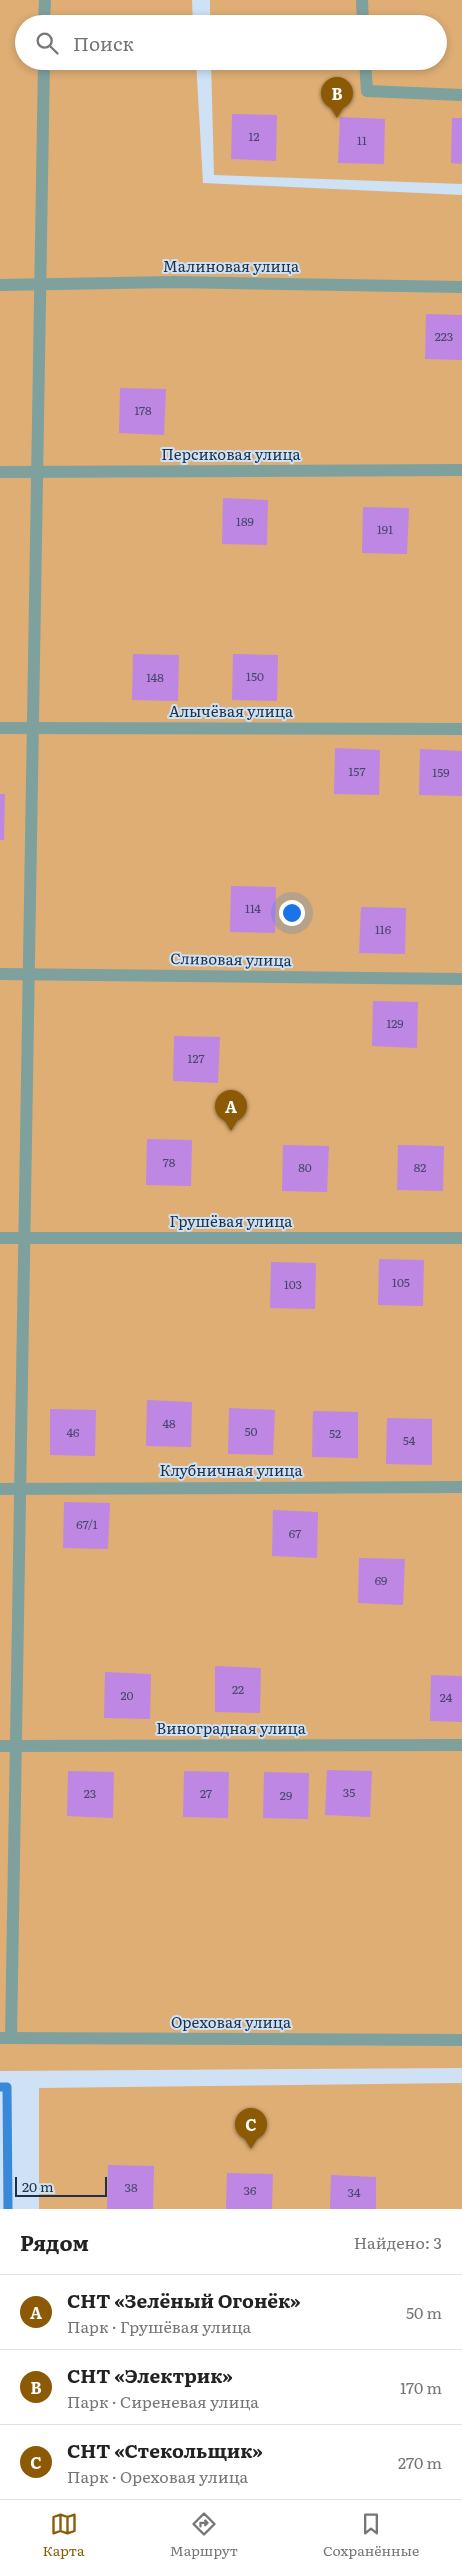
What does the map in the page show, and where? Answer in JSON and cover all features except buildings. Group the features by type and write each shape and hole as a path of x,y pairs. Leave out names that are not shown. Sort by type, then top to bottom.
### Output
{"street":[{"path":"44,15 45,0"},
{"path":"362,0 363,15"},
{"path":"5,2038 15,1746 44,70"},
{"path":"366,70 367,91 462,95"},
{"name":"Малиновая улица","path":"0,285 40,286 184,282 462,287"},
{"name":"Персиковая улица","path":"0,472 462,470"},
{"name":"Алычёвая улица","path":"0,728 462,729"},
{"name":"Сливовая улица","path":"0,974 462,979"},
{"name":"Грушёвая улица","path":"0,1238 462,1238"},
{"name":"Клубничная улица","path":"0,1488 462,1486"},
{"name":"Виноградная улица","path":"0,1746 462,1745"},
{"name":"Ореховая улица","path":"5,2038 462,2040"}],"shaded area":[{"path":"0,0 192,0 193,15 15,15 15,70 197,70 203,183 462,195 462,2068 0,2071"},
{"path":"210,0 462,0 462,184 214,175 211,70 447,70 447,15 210,15"},
{"path":"462,2083 462,2209 39,2209 39,2088"}],"waterway":[{"path":"0,2087 7,2087 8,2209"}],"place":[{"name":"СНТ «Электрик»","path":"337,118"},
{"name":"СНТ «Зелёный Огонёк»","path":"231,1131"},
{"name":"СНТ «Стекольщик»","path":"251,2149"}]}
